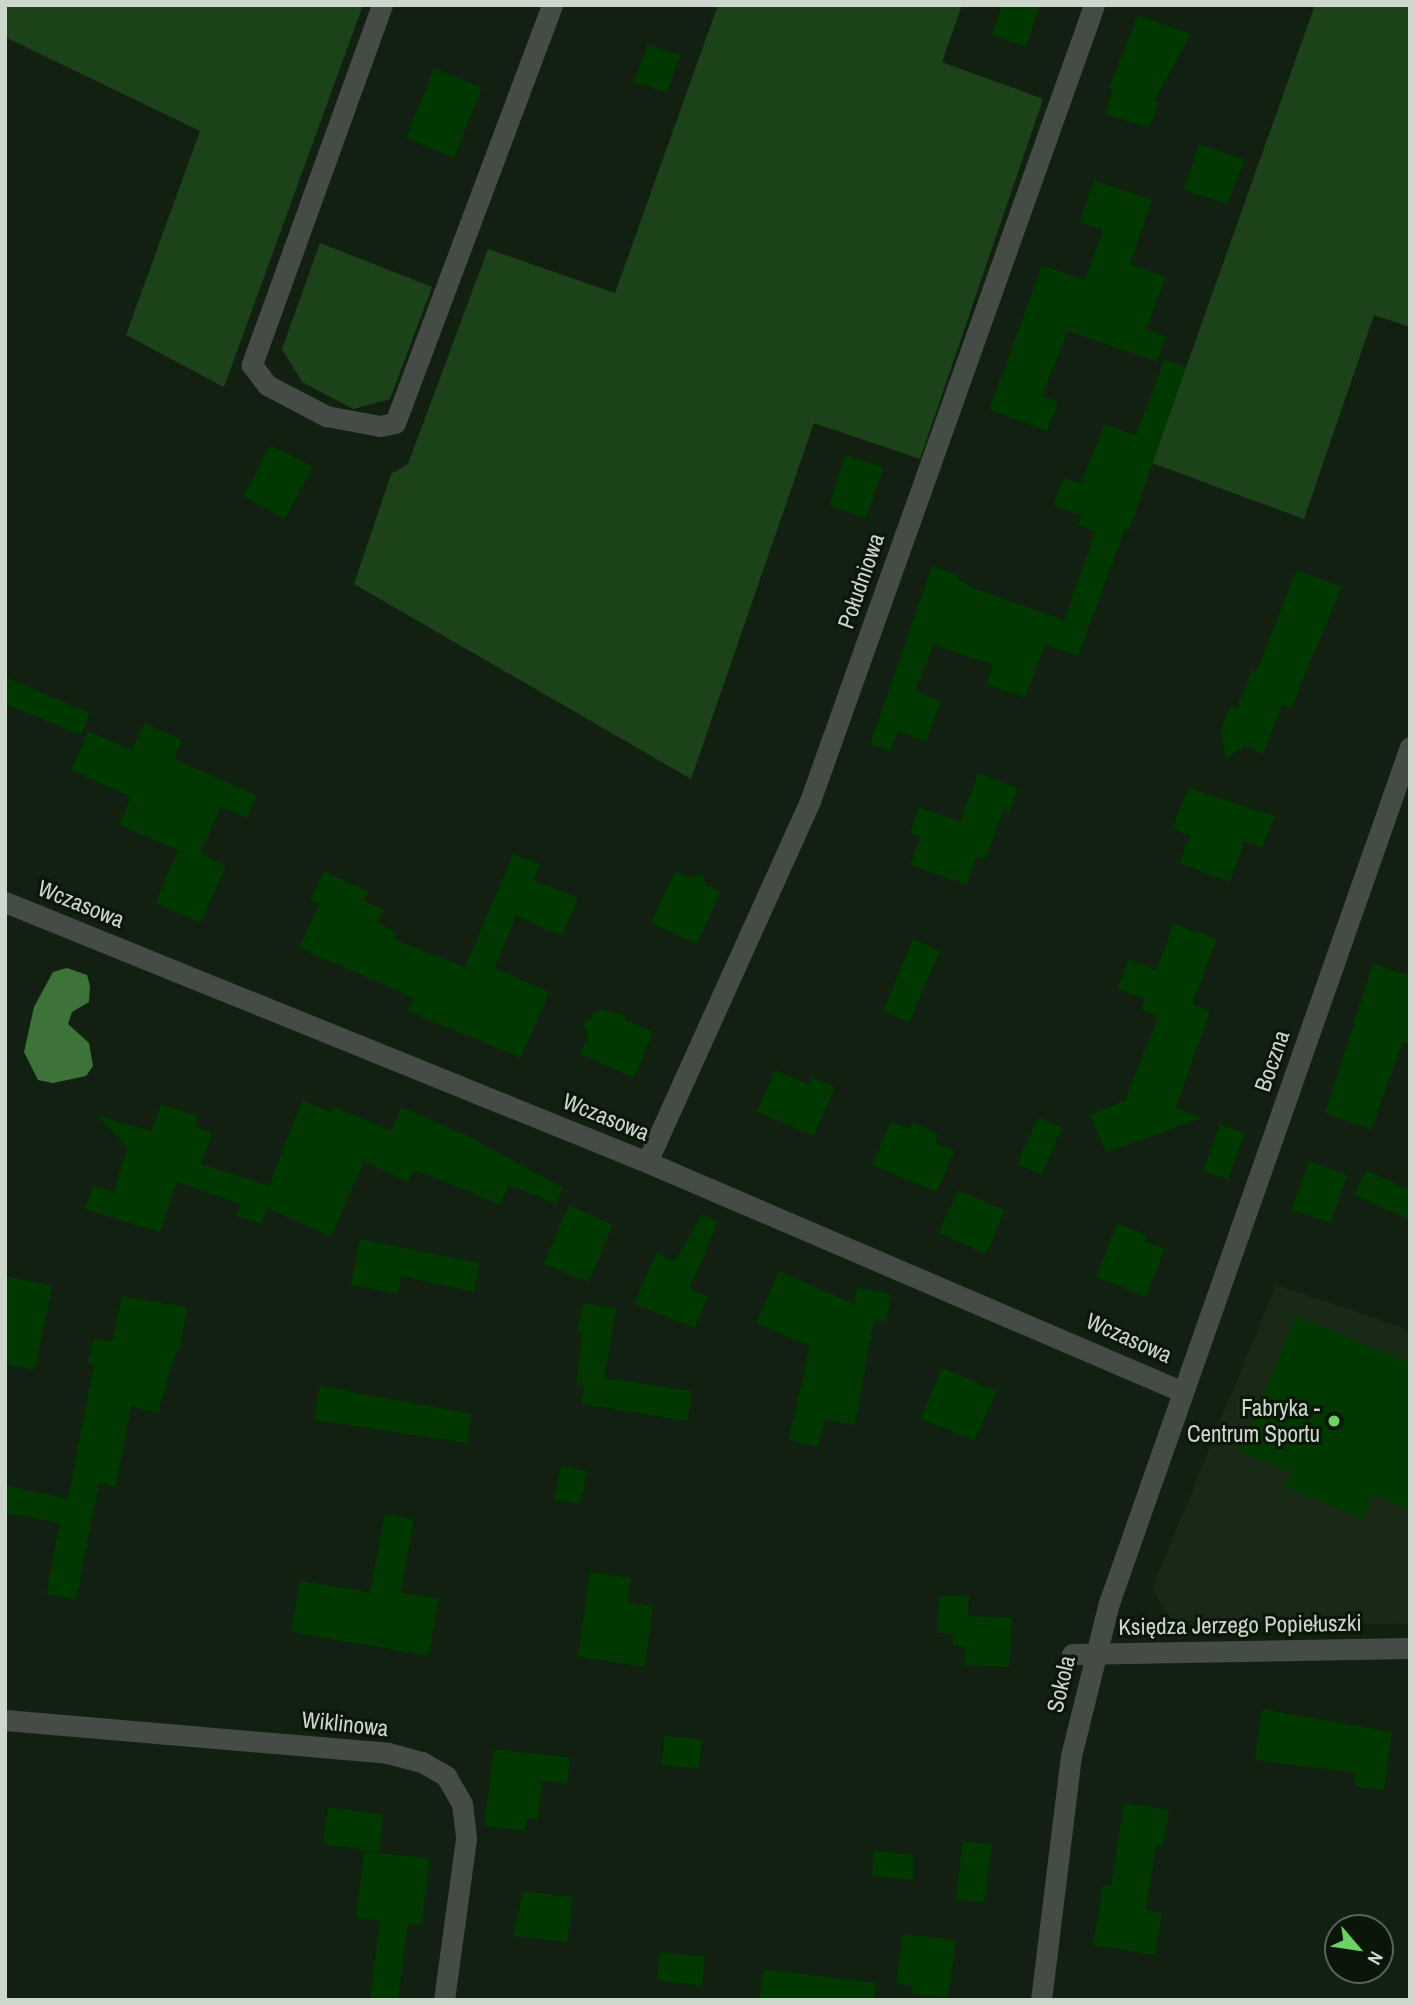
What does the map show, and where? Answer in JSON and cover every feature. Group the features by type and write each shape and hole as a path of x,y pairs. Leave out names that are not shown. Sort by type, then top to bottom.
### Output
{"street":[{"path":"382,5 252,365 267,384 326,416 380,426 394,423 552,5"},
{"name":"Południowa","path":"647,1162 810,801 1094,5"},
{"name":"Boczna","path":"1183,1392 1410,747"},
{"name":"Wczasowa","path":"5,902 647,1162 1183,1392"},
{"name":"Sokola","path":"1041,2000 1072,1756 1095,1654 1183,1392"},
{"name":"Księdza Jerzego Popiełuszki","path":"1072,1654 1410,1648"},
{"name":"Wiklinowa","path":"5,1720 388,1753 422,1762 446,1776 462,1804 466,1839 444,2000"}],"shaded area":[{"path":"5,5 363,5 224,387 126,335 200,131 5,37"},
{"path":"718,5 962,5 942,62 1043,99 920,459 814,423 691,779 354,584 391,474 408,464 488,249 615,293"},
{"path":"1315,5 1410,5 1410,327 1374,315 1304,519 1152,463"},
{"path":"320,243 432,287 390,399 353,409 302,382 282,349"},
{"path":"67,968 87,975 90,986 89,1002 72,1012 68,1024 89,1043 93,1066 86,1076 53,1083 38,1080 24,1052 34,1007 53,972"},
{"path":"1276,1285 1398,1326 1410,1335 1410,1624 1173,1621 1152,1589"}],"building":[{"path":"1002,5 1040,5 1026,47 992,35"},
{"path":"1138,15 1191,34 1154,101 1159,102 1149,128 1105,114 1113,89 1109,88"},
{"path":"648,44 680,55 667,93 634,82"},
{"path":"434,68 482,88 454,158 406,138"},
{"path":"1199,144 1245,160 1227,204 1184,190"},
{"path":"1094,180 1152,200 1130,264 1166,277 1146,329 1166,337 1157,362 1068,331 1042,396 1058,402 1047,431 989,410 1042,265 1085,280 1103,230 1079,222"},
{"path":"1164,359 1186,367 1129,531 1125,529 1078,656 1045,645 1025,698 986,684 993,665 934,645 915,691 941,701 926,742 898,732 890,752 870,744 932,566 958,575 957,579 981,591 1064,620 1095,532 1078,525 1081,515 1053,506 1063,478 1081,484 1104,424 1136,435"},
{"path":"270,445 313,467 285,519 243,496"},
{"path":"845,455 883,467 866,518 829,506"},
{"path":"1296,570 1342,587 1291,708 1282,705 1263,754 1244,746 1226,760 1221,729 1230,706 1237,708 1252,669 1257,671"},
{"path":"5,677 90,713 81,735 5,704"},
{"path":"144,723 182,740 174,759 257,795 247,818 221,807 200,853 226,866 201,923 155,903 178,850 119,825 131,797 71,770 88,731 132,750"},
{"path":"978,773 1018,788 1010,812 1004,809 985,860 976,857 967,885 910,865 920,837 910,833 919,807 960,822"},
{"path":"1188,788 1275,816 1262,848 1245,841 1230,882 1179,863 1190,836 1172,829"},
{"path":"513,854 540,864 534,880 578,898 562,936 516,916 495,968 549,992 521,1058 408,1011 414,998 299,948 319,904 310,900 324,871 368,891 364,901 384,910 377,923 397,932 394,939 465,967"},
{"path":"675,871 691,878 702,873 706,885 721,891 697,944 651,923"},
{"path":"1174,923 1217,939 1192,1004 1210,1011 1176,1108 1202,1118 1106,1153 1090,1115 1125,1100 1158,1017 1141,1010 1145,999 1117,989 1129,959 1156,970"},
{"path":"913,939 940,951 909,1023 883,1011"},
{"path":"1373,963 1410,976 1410,1044 1403,1042 1371,1130 1325,1113"},
{"path":"600,1009 624,1015 626,1020 653,1032 634,1078 580,1054 588,1036 583,1025"},
{"path":"775,1070 809,1085 812,1077 835,1087 814,1136 757,1112"},
{"path":"302,1100 331,1112 333,1106 391,1131 401,1107 470,1137 563,1188 556,1204 509,1185 500,1205 428,1175 413,1171 408,1182 364,1162 331,1237 267,1208 261,1224 236,1216 240,1204 177,1182 160,1233 85,1209 93,1185 114,1192 127,1148 97,1115 151,1131 161,1104 198,1116 195,1127 212,1133 201,1164 269,1186"},
{"path":"1038,1117 1062,1127 1042,1175 1017,1164"},
{"path":"891,1121 909,1129 912,1123 939,1134 935,1143 954,1151 937,1192 872,1165"},
{"path":"1220,1124 1245,1133 1228,1180 1203,1171"},
{"path":"1309,1161 1347,1175 1331,1223 1291,1210"},
{"path":"1366,1170 1410,1190 1410,1220 1354,1195"},
{"path":"958,1190 1005,1210 986,1254 938,1233"},
{"path":"569,1205 613,1225 589,1282 543,1264"},
{"path":"702,1214 718,1222 690,1288 708,1297 695,1328 634,1304 656,1253 675,1261"},
{"path":"1117,1223 1147,1235 1144,1241 1165,1249 1146,1297 1096,1277"},
{"path":"360,1239 480,1263 474,1292 401,1276 398,1294 351,1285"},
{"path":"779,1271 854,1304 857,1287 891,1294 886,1322 874,1320 855,1425 824,1420 818,1447 789,1440 810,1346 756,1323"},
{"path":"5,1276 52,1286 35,1370 5,1364"},
{"path":"122,1296 188,1307 179,1352 176,1351 158,1413 131,1406 116,1487 99,1483 76,1600 46,1594 60,1523 5,1513 5,1485 68,1499 94,1364 88,1363 93,1338 112,1342"},
{"path":"583,1303 616,1309 604,1378 692,1391 687,1421 581,1404 584,1386 576,1384 582,1333 577,1331"},
{"path":"1296,1316 1410,1363 1410,1509 1373,1494 1363,1519 1285,1487 1291,1473 1240,1452"},
{"path":"942,1368 997,1391 974,1441 920,1418"},
{"path":"320,1386 472,1414 467,1443 314,1420"},
{"path":"561,1466 587,1471 580,1504 554,1499"},
{"path":"385,1514 414,1519 401,1592 439,1599 428,1656 291,1632 300,1581 370,1592"},
{"path":"590,1572 631,1578 628,1602 653,1606 645,1667 578,1657"},
{"path":"939,1596 969,1597 968,1616 1012,1618 1009,1667 964,1665 966,1647 953,1645 953,1634 937,1633"},
{"path":"1262,1709 1392,1732 1384,1790 1354,1786 1355,1773 1255,1760"},
{"path":"664,1736 702,1739 699,1769 662,1765"},
{"path":"494,1749 570,1758 567,1784 542,1781 538,1820 527,1818 525,1831 484,1826"},
{"path":"1124,1803 1169,1810 1163,1847 1156,1846 1146,1910 1162,1913 1155,1955 1093,1945 1103,1885 1111,1886"},
{"path":"328,1807 383,1815 379,1852 323,1844"},
{"path":"963,1841 992,1845 984,1903 956,1899"},
{"path":"364,1851 430,1859 421,1925 408,1924 398,2000 370,2000 380,1920 356,1918"},
{"path":"874,1851 913,1855 913,1880 872,1876"},
{"path":"523,1891 573,1897 567,1942 513,1936"},
{"path":"903,1934 956,1940 948,1998 912,1994 913,1986 896,1984"},
{"path":"660,1952 705,1957 702,1986 657,1980"},
{"path":"764,1969 876,1983 875,2000 759,2000"}],"place":[{"name":"Fabryka - Centrum Sportu","path":"1334,1421"}]}
